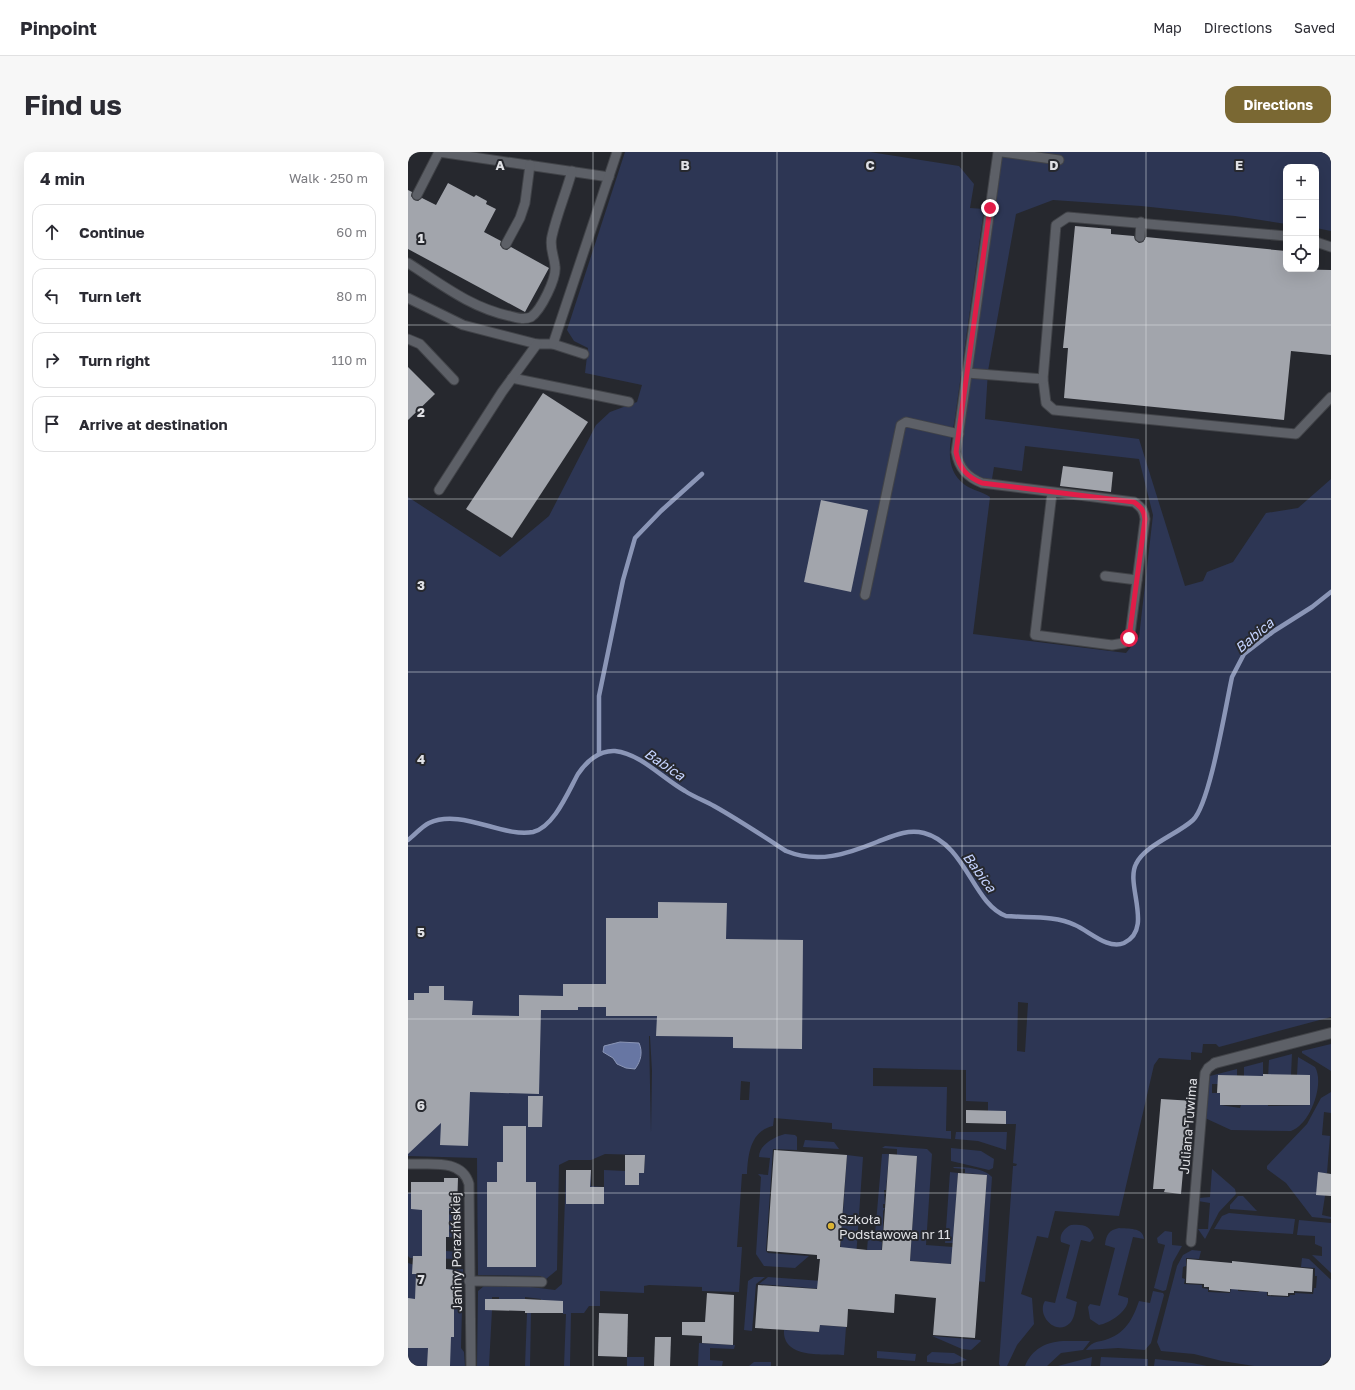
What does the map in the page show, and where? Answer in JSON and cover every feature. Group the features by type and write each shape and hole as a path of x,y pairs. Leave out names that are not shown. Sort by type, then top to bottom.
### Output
{"street":[{"name":"Juliana Tuwima","path":"1215,1063 1331,1033"}],"lane":[{"path":"417,195 439,152 609,177"},
{"path":"553,344 617,152"},
{"path":"998,152 956,452 958,461 966,474 974,480 987,484 1134,502 1140,506 1144,512 1145,519 1130,635 1124,643 1112,645 1035,635 1052,493"},
{"path":"1002,152 1059,160"},
{"path":"506,244 520,218 525,203 530,165"},
{"path":"408,263 480,308 521,319 531,317 543,302 554,274 555,264 551,251 552,236 572,171"},
{"path":"1283,236 1141,222 1068,217 1056,225 1043,379 1046,403 1054,410 1296,434 1331,397"},
{"path":"1140,237 1141,222"},
{"path":"1319,243 1331,248"},
{"path":"408,298 463,325 537,344 553,344 584,354"},
{"path":"408,339 420,344 454,380"},
{"path":"439,490 512,378 537,344"},
{"path":"968,373 1043,379"},
{"path":"512,378 629,402"},
{"path":"865,595 901,425 906,422 959,434"},
{"path":"1105,576 1137,580"},
{"name":"Juliana Tuwima","path":"1190,1242 1205,1073 1208,1068 1215,1063"},
{"name":"Janiny Porazińskiej","path":"408,1164 450,1165 458,1168 467,1178 469,1184 470,1366"},
{"path":"469,1281 542,1282"}],"shaded area":[{"path":"625,152 870,152 959,166 974,184 970,208 984,209 950,445 953,471 958,478 968,487 990,497 973,634 1126,653 1139,637 1153,515 1139,459 1025,446 1022,471 994,467 991,485 982,483 958,461 998,152 1331,152 1331,231 1319,229 1319,164 1283,164 1283,224 1235,216 1141,206 1053,200 1016,214 988,371 985,419 1139,439 1185,586 1203,581 1207,572 1233,562 1266,513 1298,508 1331,479 1331,1017 1219,1047 1216,1044 1203,1044 1202,1053 1191,1052 1191,1060 1159,1058 1154,1065 1119,1216 1055,1211 1048,1238 1037,1236 1021,1294 1032,1298 1034,1324 1017,1345 1007,1366 1000,1366 999,1364 1013,1166 1016,1166 1017,1164 1013,1163 1016,1124 1006,1124 988,1111 988,1102 966,1101 966,1070 873,1068 873,1086 947,1087 946,1131 951,1131 951,1139 832,1129 832,1123 774,1118 773,1126 759,1133 755,1138 748,1159 747,1174 742,1174 737,1247 742,1247 739,1292 702,1291 702,1287 649,1285 644,1286 644,1293 600,1291 600,1306 589,1306 584,1313 571,1313 570,1366 564,1366 566,1314 563,1314 563,1301 541,1301 541,1299 525,1297 525,1311 522,1311 522,1299 499,1310 499,1297 492,1297 492,1301 486,1302 486,1310 492,1310 489,1366 477,1366 478,1291 484,1286 523,1286 555,1290 562,1284 566,1170 591,1170 591,1186 604,1187 604,1170 625,1171 625,1185 638,1185 639,1173 644,1173 645,1155 605,1154 591,1160 569,1160 559,1165 557,1270 546,1279 542,1279 541,1276 478,1275 477,1158 408,1156 408,497 500,557 549,516 596,425 610,412 637,402 642,385 585,373 588,348 574,341 567,330","holes":["1018,1002 1028,1003 1025,1052 1017,1051","649,1036 652,1071 651,1133","741,1081 750,1082 749,1100 740,1100"]},
{"path":"620,1042 639,1043 641,1056 635,1069 626,1068 617,1064 613,1058 603,1052 604,1046"},
{"path":"1331,1044 1331,1071 1302,1053 1302,1051"},
{"path":"1292,1054 1291,1075 1268,1077 1269,1060"},
{"path":"1298,1057 1315,1067 1318,1074 1318,1083 1317,1093 1310,1113 1298,1127 1291,1131 1231,1130 1205,1118 1210,1076 1237,1069 1237,1079 1233,1076 1218,1075 1218,1084 1212,1084 1212,1093 1220,1093 1220,1105 1240,1108 1241,1105 1262,1105 1262,1103 1268,1103 1268,1106 1310,1105 1310,1075 1297,1075"},
{"path":"1263,1062 1263,1077 1244,1079 1244,1067"},
{"path":"1331,1092 1331,1113 1324,1112 1322,1135 1330,1136 1327,1173 1319,1173 1325,1196 1322,1215 1331,1217 1331,1219 1312,1217 1286,1183 1267,1169 1267,1166 1307,1124 1321,1098"},
{"path":"956,1132 1007,1132 1006,1150 978,1141 955,1139"},
{"path":"785,1134 795,1135 797,1137 797,1150 773,1149 766,1251 768,1253 809,1256 795,1268 764,1266 756,1254 761,1177 758,1174 768,1175 770,1158 759,1157 764,1145 776,1137"},
{"path":"805,1140 834,1142 839,1149 803,1147"},
{"path":"885,1146 927,1149 932,1154 926,1245 953,1247 951,1264 910,1261 917,1156 897,1155 897,1149 882,1148"},
{"path":"951,1148 981,1151 994,1159 993,1168 989,1170 951,1161"},
{"path":"882,1154 889,1154 886,1190 884,1190 885,1204 883,1204 883,1208 885,1208 883,1211 883,1238 879,1238 875,1234"},
{"path":"847,1155 863,1157 856,1258 840,1256"},
{"path":"953,1168 980,1170 992,1177 985,1282 965,1280 980,1266 987,1175 965,1173 965,1169"},
{"path":"1212,1169 1235,1189 1236,1194 1219,1212 1205,1239 1198,1229 1208,1229 1210,1203 1198,1201 1199,1198 1210,1197"},
{"path":"950,1172 958,1173 953,1243 945,1243"},
{"path":"408,1193 411,1193 411,1209 462,1209 461,1238 446,1237 446,1251 461,1252 462,1259 410,1258 408,1256"},
{"path":"1238,1196 1243,1196 1257,1211 1230,1209 1230,1205"},
{"path":"1229,1213 1295,1219 1293,1234 1214,1229 1222,1216"},
{"path":"1299,1220 1331,1223 1331,1273 1312,1255 1322,1256 1322,1247 1315,1244 1315,1236 1297,1235"},
{"path":"1068,1226 1086,1226 1091,1230 1094,1238 1090,1242 1081,1240 1066,1298 1077,1302 1075,1313 1070,1323 1065,1327 1059,1327 1054,1326 1045,1318 1043,1307 1045,1301 1055,1303 1070,1245 1061,1242 1061,1234"},
{"path":"1119,1228 1141,1232 1144,1239 1133,1237 1118,1295 1128,1298 1126,1307 1114,1319 1099,1325 1090,1319 1088,1307 1090,1304 1100,1306 1115,1248 1105,1245 1106,1238 1110,1232"},
{"path":"1165,1231 1172,1232 1172,1245 1182,1246 1173,1262 1166,1290 1163,1291 1154,1288 1165,1245 1158,1243 1157,1238"},
{"path":"868,1238 882,1242 881,1259 869,1258 870,1250 867,1250"},
{"path":"1192,1250 1201,1251 1199,1259 1186,1258 1186,1266 1183,1267 1182,1278 1185,1279 1184,1284 1202,1285 1202,1288 1208,1289 1208,1292 1230,1293 1231,1288 1238,1289 1238,1291 1259,1292 1259,1290 1267,1290 1267,1296 1289,1297 1290,1295 1295,1295 1295,1293 1313,1294 1314,1288 1316,1288 1317,1276 1315,1276 1315,1268 1301,1267 1302,1258 1309,1259 1331,1280 1331,1358 1321,1366 1254,1366 1222,1361 1194,1354 1161,1351 1157,1342 1177,1266 1183,1255"},
{"path":"408,1263 435,1269 463,1269 461,1348 464,1352 465,1366 408,1366"},
{"path":"754,1277 765,1277 756,1284 752,1331 744,1330 748,1281"},
{"path":"768,1277 822,1281 822,1289 759,1284"},
{"path":"1153,1291 1163,1293 1164,1295 1151,1343 1145,1350 1118,1348 1086,1350 1096,1342 1112,1337 1123,1330 1131,1320 1139,1301 1150,1303"},
{"path":"527,1313 531,1313 530,1366 525,1366"},
{"path":"820,1325 846,1327 844,1355 806,1353 790,1346 785,1339 784,1330 819,1332"},
{"path":"932,1336 981,1341 971,1350 962,1349"},
{"path":"1063,1341 1090,1341 1083,1350 1061,1353 1047,1366 1025,1366 1032,1355 1040,1348 1051,1343"},
{"path":"699,1343 735,1345 734,1349 710,1348 710,1360 723,1361 722,1366 698,1366"},
{"path":"877,1351 916,1354 915,1361 877,1358"},
{"path":"932,1352 954,1353 967,1360 953,1364 927,1362 927,1356"},
{"path":"627,1357 644,1357 644,1366 627,1366"},
{"path":"1092,1357 1091,1366 1058,1366"},
{"path":"1101,1357 1148,1359 1148,1366 1100,1366"},
{"path":"1155,1359 1192,1363 1207,1366 1154,1366"},
{"path":"754,1362 771,1362 771,1366 749,1366"}],"building":[{"path":"448,183 474,197 476,195 487,201 486,204 496,209 484,232 501,241 500,245 503,249 507,250 511,247 549,268 525,312 408,249 408,190 412,192 411,196 414,200 418,201 422,198 436,205"},
{"path":"1075,226 1111,229 1111,234 1134,236 1135,240 1139,243 1143,242 1146,237 1283,251 1283,272 1319,272 1319,270 1331,270 1331,355 1291,351 1284,420 1064,398 1068,348 1063,348"},
{"path":"408,367 435,394 408,420"},
{"path":"543,393 588,422 512,538 466,509"},
{"path":"1063,466 1113,472 1111,492 1060,486"},
{"path":"821,500 868,510 851,592 804,582"},
{"path":"658,902 727,903 726,939 803,940 802,1049 733,1048 733,1037 656,1036 657,1016 606,1016 606,1007 578,1007 578,1010 541,1010 539,1094 470,1092 468,1146 440,1145 441,1123 408,1154 408,1000 414,1000 414,993 429,993 429,986 444,986 444,1000 473,1001 472,1015 519,1016 519,995 563,996 563,984 606,984 606,918 658,918"},
{"path":"1263,1074 1310,1075 1310,1105 1220,1105 1220,1093 1217,1093 1218,1075 1263,1076"},
{"path":"528,1096 543,1096 542,1127 528,1127"},
{"path":"1161,1099 1194,1101 1192,1121 1189,1121 1188,1149 1185,1149 1181,1194 1164,1192 1165,1189 1153,1189"},
{"path":"966,1110 1006,1111 1006,1124 966,1123"},
{"path":"503,1126 526,1126 526,1182 536,1182 536,1267 487,1267 487,1182 497,1182 497,1162 503,1162"},
{"path":"774,1150 847,1155 840,1247 867,1250 882,1250 889,1154 917,1156 910,1261 951,1264 958,1173 987,1175 975,1338 933,1335 936,1298 895,1294 894,1313 848,1309 847,1327 820,1325 819,1332 755,1328 758,1285 817,1289 820,1259 817,1259 817,1255 767,1251"},
{"path":"625,1155 645,1155 644,1173 639,1173 639,1185 625,1185"},
{"path":"566,1170 591,1170 590,1187 604,1187 604,1204 566,1204"},
{"path":"1318,1172 1331,1174 1331,1196 1316,1195"},
{"path":"444,1178 458,1178 457,1209 449,1208 449,1237 446,1237 446,1269 454,1270 454,1337 451,1337 450,1366 427,1366 428,1348 408,1348 408,1298 415,1299 416,1274 412,1274 413,1256 422,1256 422,1210 411,1209 411,1182 444,1182"},
{"path":"1187,1259 1232,1263 1232,1261 1313,1269 1312,1292 1294,1291 1294,1293 1288,1293 1288,1296 1268,1295 1268,1292 1230,1289 1230,1292 1209,1290 1209,1287 1204,1287 1204,1284 1186,1283"},
{"path":"707,1293 734,1295 733,1345 702,1343 702,1336 682,1335 682,1322 705,1322"},
{"path":"485,1299 563,1301 563,1313 525,1313 525,1311 485,1310"},
{"path":"599,1313 628,1314 627,1357 598,1356"},
{"path":"655,1337 671,1337 670,1366 654,1366"}],"waterway":[{"path":"599,753 599,696 623,580 635,538 661,511 702,474"},
{"name":"Babica","path":"408,840 429,823 441,819 468,821 521,833 533,832 541,829 560,808 578,774 585,765 604,752 615,751 625,753 643,762 676,786 723,811 786,851 810,857 832,856 843,854 900,834 912,832 924,833 938,839 950,849 960,861 985,900 1006,916 1050,918 1059,920 1075,925 1105,942 1112,944 1124,943 1133,936 1137,928 1138,917 1134,883 1136,864 1140,857 1154,845 1193,820 1199,810 1205,795 1217,753 1232,677 1244,654 1274,631 1312,607 1331,592"}],"place":[{"name":"Szkoła Podstawowa nr 11","path":"831,1226"}],"route":[{"path":"990,208 956,452 958,461 966,474 974,480 982,483 1052,493 1134,502 1140,506 1144,512 1145,519 1129,638"}]}
